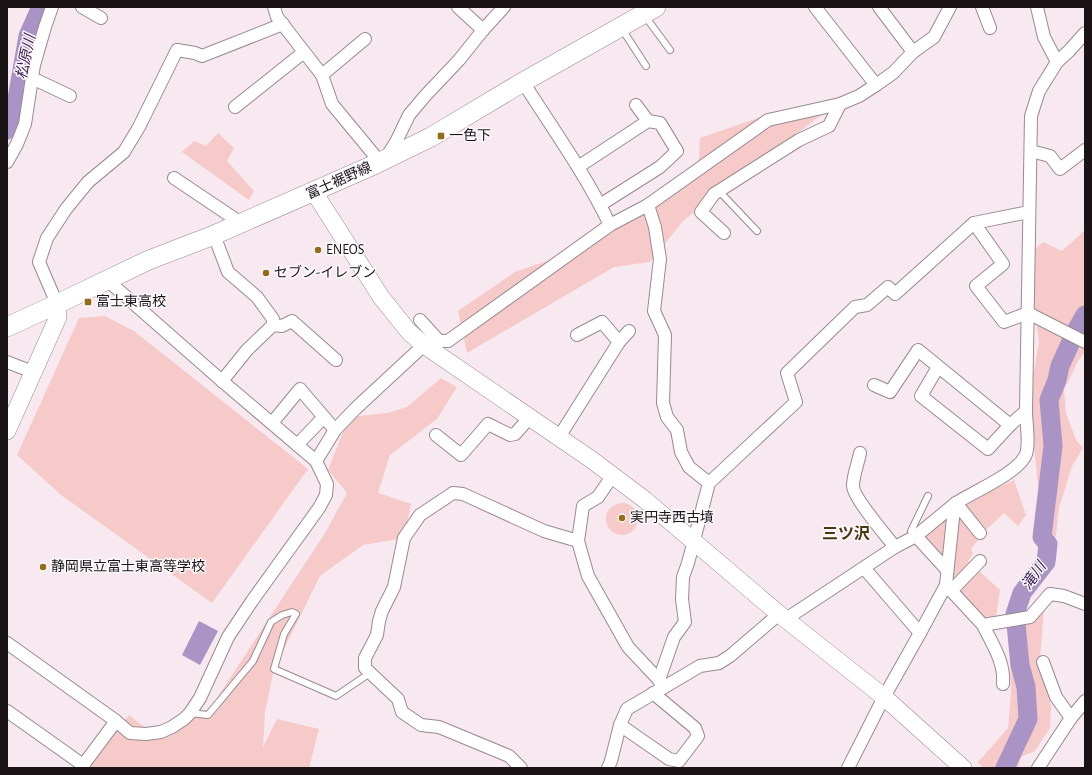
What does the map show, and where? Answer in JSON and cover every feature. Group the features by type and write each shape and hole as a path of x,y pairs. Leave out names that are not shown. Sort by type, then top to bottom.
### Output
{"main road":[{"name":"富士裾野線","path":"7,327 149,260 214,235 382,162 431,137 523,82 650,11"}],"street":[{"path":"7,162 17,144 25,124 36,57 52,7"},
{"path":"82,7 101,18"},
{"path":"274,7 277,17 322,75 332,104 382,162 396,142 409,115 459,60 504,7"},
{"path":"458,7 483,30"},
{"path":"814,7 876,85"},
{"path":"879,7 913,52"},
{"path":"316,461 335,430 355,409 432,343 448,341 610,225 648,205 768,120 840,104 859,96 876,85 893,73 913,52 934,37 950,7"},
{"path":"982,7 990,28"},
{"path":"1036,7 1044,37 1056,62"},
{"path":"9,420 58,317 57,304 39,262 47,238 66,209 88,182 124,152 139,127 176,50 195,53 202,56 283,24"},
{"path":"608,768 620,725 627,709 658,687 700,666 719,663 782,616 864,568 895,547 916,536 956,503 1007,474 1019,465 1026,454 1027,440 1026,411 1031,116 1039,91 1056,62 1069,51 1085,33"},
{"path":"322,75 365,39"},
{"path":"235,107 304,52"},
{"path":"32,78 70,96"},
{"path":"523,82 578,167 610,225"},
{"path":"724,233 701,212 714,194 799,140 829,126 840,104"},
{"path":"636,105 648,122"},
{"path":"578,167 648,122 660,123 677,151 660,167 600,205"},
{"path":"1031,151 1050,156 1060,169 1085,150"},
{"path":"174,178 241,223"},
{"path":"314,192 381,297 409,332 432,343 530,417 613,475 645,500 782,616 884,697 963,768"},
{"path":"648,205 655,227 660,259 654,311 665,335 663,403 667,417 677,430 681,452 689,468 709,483"},
{"path":"658,687 674,637 685,622 682,599 683,577 709,483 796,402 786,373 855,307 866,305 888,287 895,294 974,223 1029,212"},
{"path":"974,223 1003,264 976,286 1004,322 1028,313 1085,342"},
{"path":"214,235 228,272 257,297 273,320 273,325"},
{"path":"7,643 130,732 146,734 161,732 184,719 190,713 200,698 228,637 326,496 327,484 316,461 107,280"},
{"path":"420,320 432,343"},
{"path":"273,325 282,326 292,321 336,360"},
{"path":"576,335 602,322 619,342"},
{"path":"222,381 247,350 273,325"},
{"path":"559,437 619,342 629,331"},
{"path":"874,385 890,392 918,350 1010,425"},
{"path":"7,362 33,372"},
{"path":"938,367 921,396 988,449 1010,425 1026,411"},
{"path":"272,423 300,389 335,430"},
{"path":"297,445 324,416"},
{"path":"436,435 461,455 488,424 510,435 515,434 530,417"},
{"path":"860,453 853,488 866,510 895,547"},
{"path":"613,475 598,497 583,506 578,541 588,576 628,647 658,687 695,728 698,736 680,760 669,759 620,725"},
{"path":"521,768 509,756 439,727 422,725 402,712 398,699 365,668 365,658 377,635 382,611 394,586 404,538 420,515 453,493 463,494 544,531 578,541"},
{"path":"956,503 980,533"},
{"path":"956,503 947,570 949,588 983,625 1001,661 1004,674 1003,684"},
{"path":"916,536 947,570"},
{"path":"848,768 884,697 920,633 949,588 980,561"},
{"path":"864,568 920,633"},
{"path":"983,625 1030,617 1050,594 1064,596 1085,604"},
{"path":"1043,662 1056,697 1071,718"},
{"path":"1038,768 1071,718 1085,701"},
{"path":"7,711 82,767 116,721"}],"lane":[{"path":"650,11 670,50"},
{"path":"621,27 646,66"},
{"path":"719,191 757,231"},
{"path":"916,536 911,531 928,496"},
{"path":"190,713 208,715 254,661 271,622 282,615 292,612 296,614 284,634 274,669 336,696 370,673"}],"shaded area":[{"path":"828,107 821,115 684,220 650,262 614,267 467,353 458,311 515,272 573,252 667,200 698,176 700,138 758,118"},
{"path":"218,133 234,148 227,161 254,191 249,200 182,152 194,141 206,146"},
{"path":"1085,227 1085,351 1078,361 1064,390 1066,413 1076,440 1083,448 1072,466 1059,508 1056,536 1042,532 1029,399 1039,341 1034,309 1034,250 1043,242 1062,251 1084,231"},
{"path":"105,316 134,331 308,469 212,603 61,495 17,455 79,318"},
{"path":"441,378 457,387 437,419 390,455 378,493 411,504 404,538 363,545 320,576 274,669 265,712 263,747 277,719 319,729 309,768 85,768 129,715 157,737 173,731 211,707 325,533 347,493 328,470 349,417 387,413 407,407"},
{"path":"1014,480 1026,515 1018,526 1004,513 985,531 971,549 973,554 968,561 1000,590 996,617 985,623 951,585 920,536 968,502"},
{"name":"実円寺西古墳","path":"619,503 625,503 635,510 638,519 637,525 631,532 625,535 619,535 609,528 606,522 606,516 613,506"},
{"path":"1044,609 1040,658 1051,706 1050,728 1035,751 1021,757 1018,768 983,768 978,762 1008,728 1011,693 1010,628"},
{"path":"199,621 218,631 200,665 182,655"}],"waterway":[{"name":"松原川","path":"7,130 14,116 28,36 41,7"},
{"name":"滝川","path":"1005,768 1028,719 1026,687 1020,665 1015,614 1022,593 1046,562 1048,544 1042,537 1053,446 1049,400 1057,380 1060,366 1085,315"}],"place":[{"name":"一色下","path":"441,136"},
{"name":"ENEOS","path":"318,250"},
{"name":"セブン-イレブン","path":"266,273"},
{"name":"富士東高校","path":"88,302"},
{"name":"実円寺西古墳","path":"622,518"},
{"name":"静岡県立富士東高等学校","path":"43,567"}],"district":[{"name":"三ツ沢","path":"846,534"}]}
